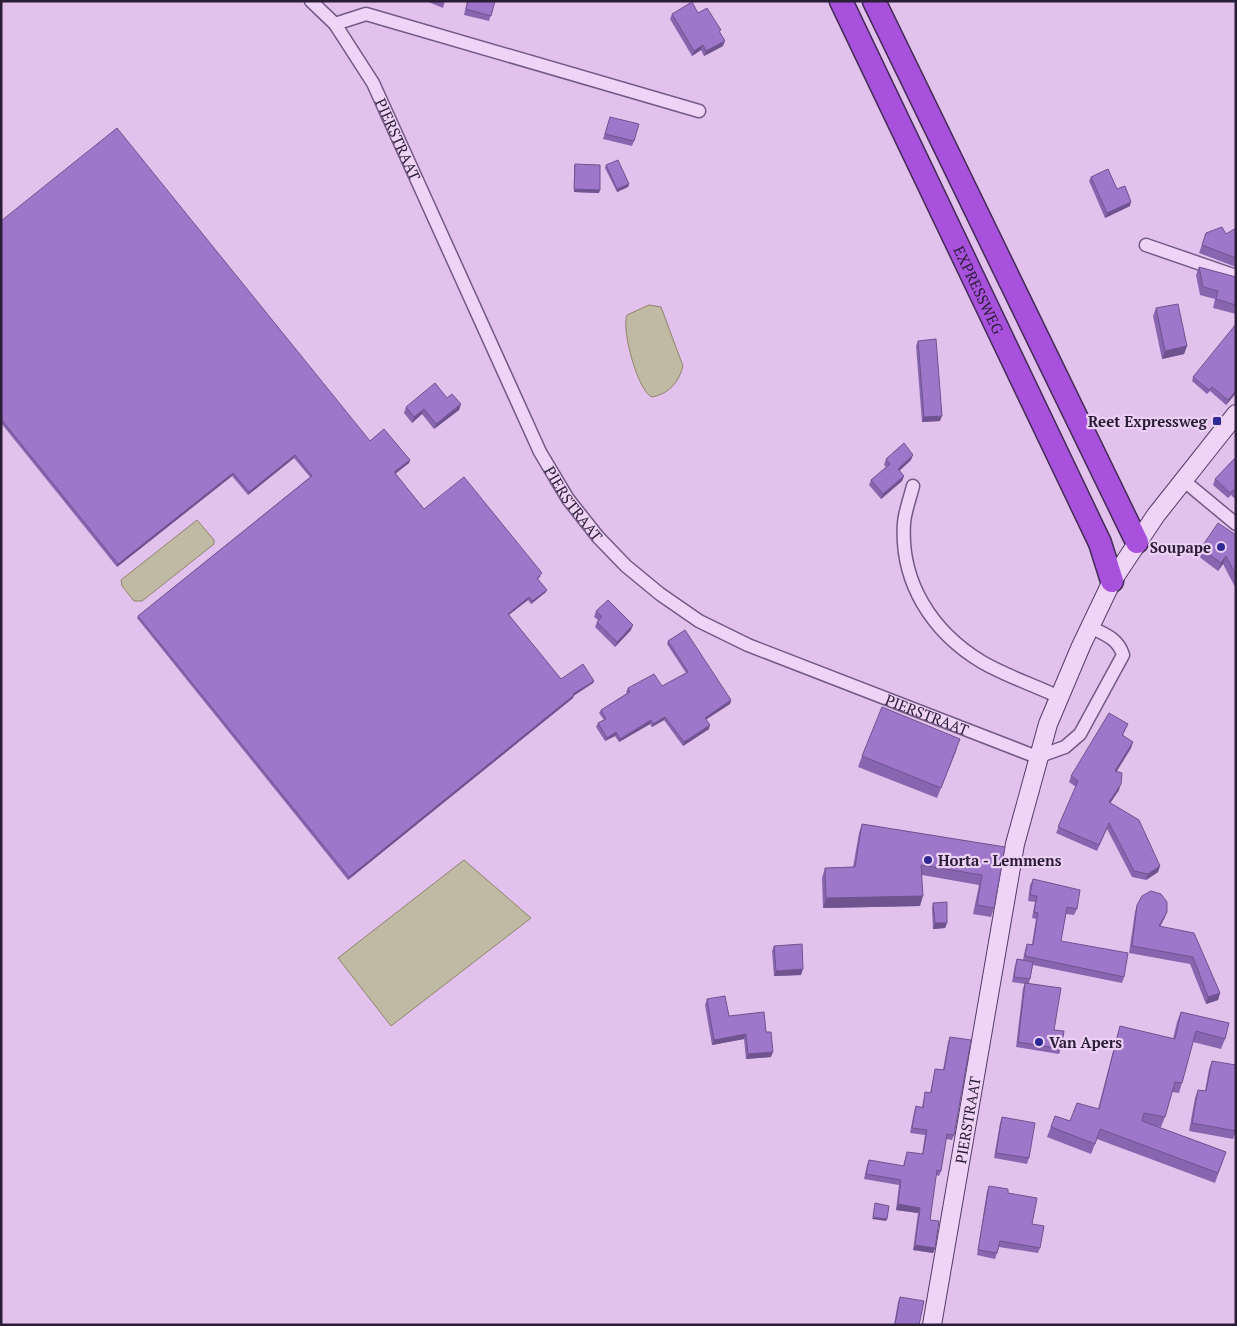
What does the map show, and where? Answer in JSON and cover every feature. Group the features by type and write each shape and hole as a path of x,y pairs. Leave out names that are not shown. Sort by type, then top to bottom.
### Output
{"highway":[{"name":"EXPRESSWEG","path":"841,1 1100,543 1112,581"},
{"name":"EXPRESSWEG","path":"874,1 1137,542"}],"street":[{"name":"PIERSTRAAT","path":"311,1 335,24 373,83 540,452 568,499 598,537 626,566 660,594 699,620 748,645 1037,757"},
{"path":"335,24 366,14 699,111"},
{"path":"1146,245 1236,276"},
{"name":"PIERSTRAAT","path":"933,1317 1012,864 1037,757 1059,697 1112,581 1137,542 1183,480 1236,414"},
{"path":"1183,480 1236,524"},
{"path":"913,486 904,522 904,551 910,581 926,612 952,639 982,662 1059,697"},
{"path":"1037,757 1065,747 1080,734 1123,655 1120,646 1112,638 1090,627"}],"shaded area":[{"path":"649,305 661,307 683,366 676,382 668,390 652,397 641,384 636,373 626,333 627,315"},
{"path":"197,520 214,540 214,544 142,601 134,601 122,586 121,580"},
{"path":"464,860 531,918 391,1026 338,958"}],"building":[{"path":"468,1 495,1 491,16 466,9"},
{"path":"692,2 698,13 707,8 721,30 719,31 725,41 706,51 703,45 694,51 672,14"},
{"path":"610,117 639,124 634,141 605,134"},
{"path":"117,128 370,441 384,429 410,460 394,472 424,509 464,477 542,573 537,578 547,590 532,601 529,597 508,614 561,679 583,664 594,681 573,694 349,877 138,616 312,476 295,455 249,492 233,473 118,564 1,419 1,221"},
{"path":"618,160 629,184 617,189 606,165"},
{"path":"575,164 600,165 600,190 574,189"},
{"path":"1108,169 1117,189 1125,186 1131,202 1107,213 1091,177"},
{"path":"1222,227 1226,234 1236,228 1236,258 1202,245 1206,233"},
{"path":"1199,267 1236,277 1236,305 1216,299 1218,291 1203,287"},
{"path":"1178,304 1187,346 1165,351 1156,308"},
{"path":"1236,324 1236,391 1228,400 1212,387 1209,390 1193,377"},
{"path":"936,339 942,416 924,417 918,341"},
{"path":"435,383 447,398 452,394 461,404 436,424 424,409 414,417 406,407"},
{"path":"904,443 913,455 898,469 904,476 883,494 871,480 890,464 886,459"},
{"path":"1236,457 1236,493 1233,490 1230,493 1215,479"},
{"path":"1218,523 1236,535 1236,575 1226,556 1221,563 1201,548"},
{"path":"608,600 633,625 617,642 597,622 602,617 596,611"},
{"path":"685,630 731,700 705,718 710,725 684,742 665,717 653,724 651,720 620,739 616,732 607,738 598,723 606,719 601,710 630,692 628,688 654,674 662,686 688,672 668,641"},
{"path":"882,707 960,739 941,788 862,756"},
{"path":"1109,713 1128,724 1122,735 1133,742 1115,771 1122,773 1121,784 1109,802 1139,820 1160,866 1148,874 1134,871 1109,823 1099,845 1058,827 1078,781 1071,776"},
{"path":"862,824 1005,847 994,908 977,905 982,875 921,865 923,896 826,898 825,868 855,867"},
{"path":"1033,879 1080,890 1077,909 1067,907 1061,941 1128,953 1124,977 1025,956 1027,944 1033,945 1038,913 1034,912 1037,896 1030,895"},
{"path":"1151,891 1161,894 1167,902 1167,912 1159,926 1194,933 1220,993 1208,997 1193,957 1132,946 1137,905 1142,896"},
{"path":"947,902 947,923 935,923 933,903"},
{"path":"802,944 803,969 776,971 774,946"},
{"path":"1017,959 1033,962 1030,979 1014,977"},
{"path":"1025,983 1061,988 1054,1030 1064,1031 1061,1049 1018,1042"},
{"path":"725,996 729,1016 764,1012 766,1032 771,1032 773,1052 748,1054 746,1034 714,1040 707,999"},
{"path":"1181,1012 1229,1023 1225,1039 1196,1031 1182,1083 1175,1082 1165,1117 1144,1113 1142,1121 1226,1152 1218,1173 1100,1129 1095,1144 1051,1127 1055,1116 1070,1121 1077,1103 1099,1109 1120,1026 1175,1039"},
{"path":"950,1037 971,1040 954,1135 947,1134 941,1171 937,1170 930,1220 939,1221 935,1248 915,1245 920,1208 898,1204 901,1180 866,1174 869,1160 904,1166 907,1152 923,1154 927,1130 912,1128 916,1106 923,1108 925,1092 931,1093 935,1069 944,1070"},
{"path":"1212,1061 1236,1065 1236,1131 1192,1123 1198,1090 1206,1091"},
{"path":"1002,1117 1035,1123 1029,1158 996,1153"},
{"path":"989,1186 1008,1189 1008,1193 1037,1198 1032,1224 1044,1226 1040,1248 1000,1241 997,1253 978,1250"},
{"path":"875,1203 889,1206 887,1219 873,1217"},
{"path":"900,1297 924,1301 919,1325 895,1325"}],"place":[{"name":"Reet Expressweg","path":"1217,421"},
{"name":"Soupape","path":"1221,547"},
{"name":"Horta - Lemmens","path":"928,860"},
{"name":"Van Apers","path":"1039,1042"}]}
